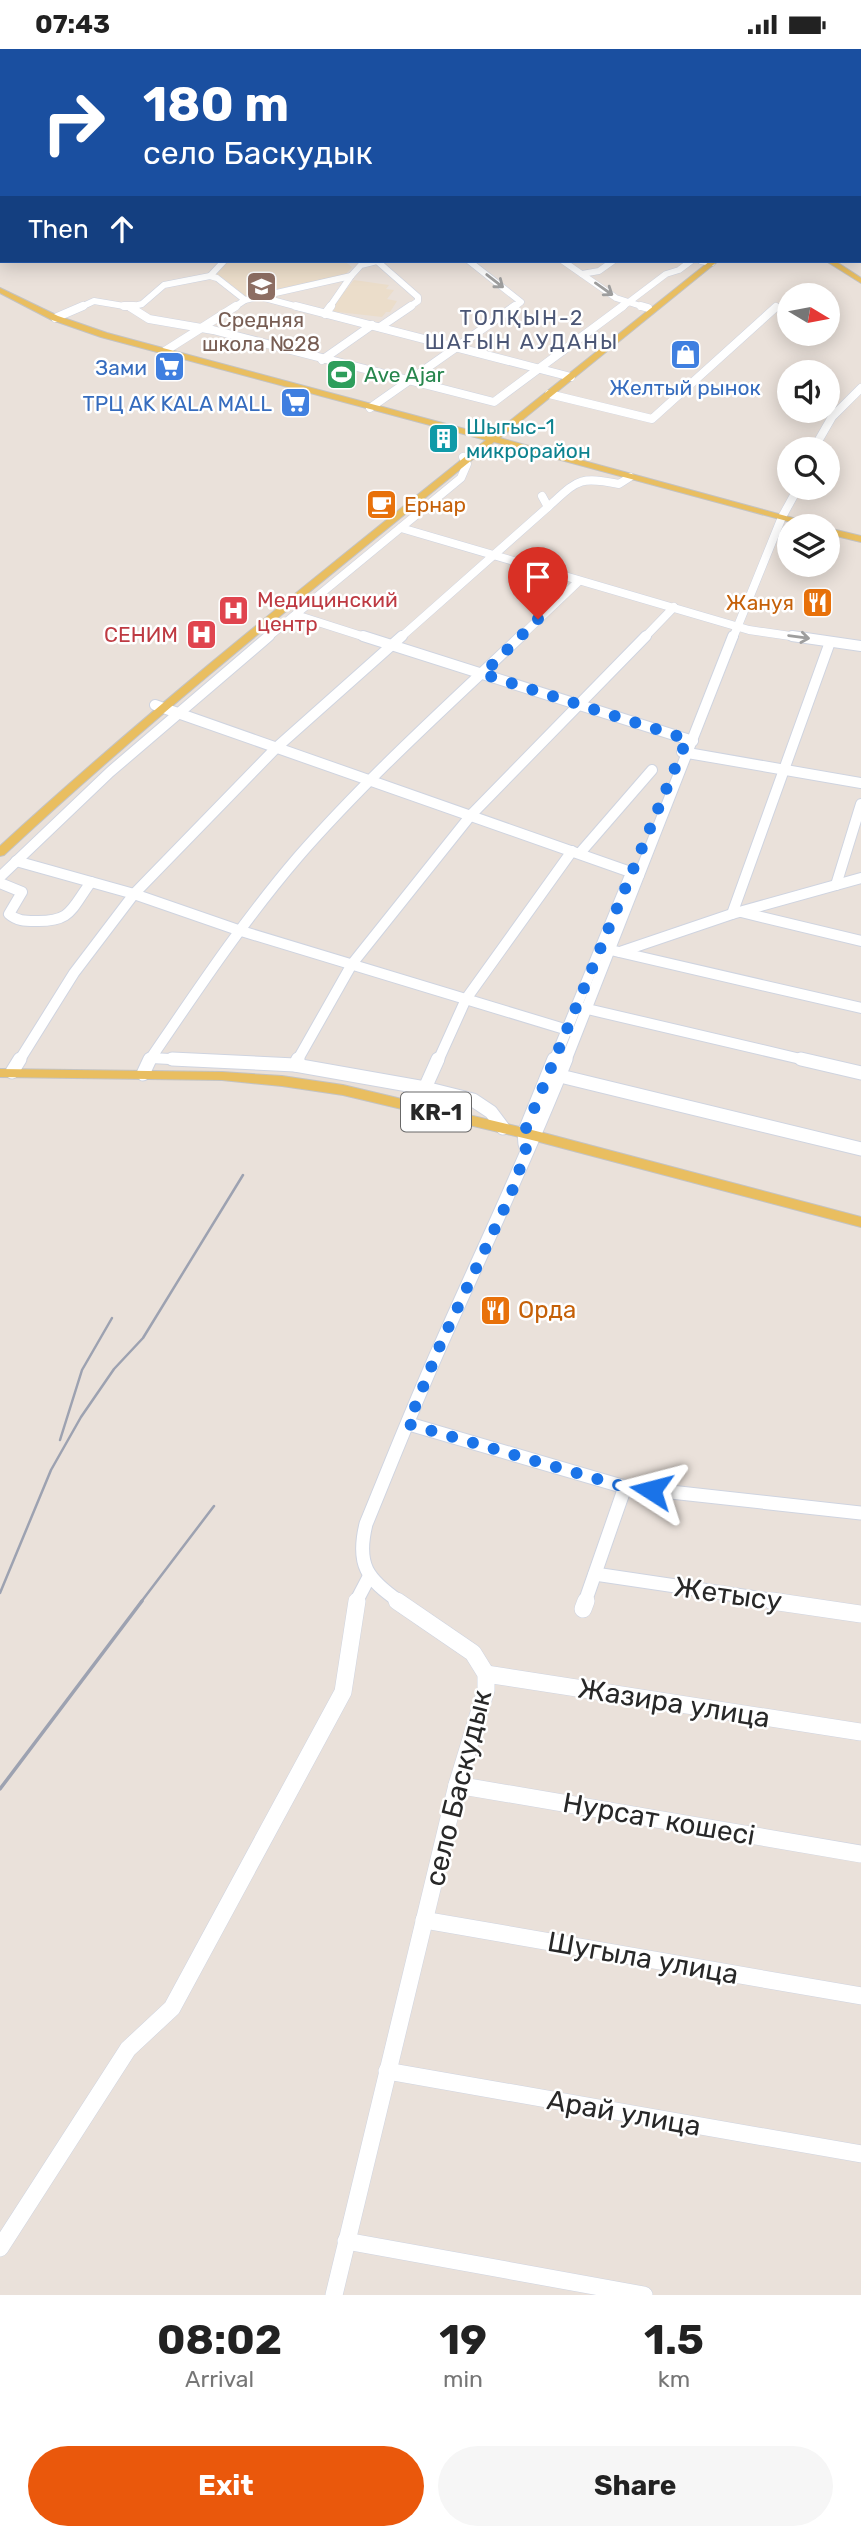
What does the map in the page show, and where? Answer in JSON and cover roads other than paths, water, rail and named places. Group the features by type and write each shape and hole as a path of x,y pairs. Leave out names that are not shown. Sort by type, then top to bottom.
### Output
{"main road":[{"path":"618,335 705,263"},
{"path":"0,843 71,776 706,263"},
{"path":"833,263 861,281"},
{"path":"0,292 53,319 164,352 777,517"},
{"path":"489,439 777,517"},
{"path":"840,533 861,538"},
{"path":"0,852 159,706"},
{"name":"KR-1","path":"6,1072 144,1074 294,1083 392,1101 505,1128"},
{"path":"505,1128 535,1131 861,1222"}],"street":[{"path":"210,276 222,263"},
{"path":"325,314 351,276 368,263"},
{"path":"323,360 418,301 418,297 376,263"},
{"path":"371,408 521,302 472,263"},
{"path":"566,263 628,304 648,308"},
{"path":"582,274 598,271 609,263"},
{"path":"53,319 94,301 130,307 149,319 201,328 494,403 666,274 679,270 688,263"},
{"path":"130,307 142,304 164,285 210,276 217,278 245,300"},
{"path":"164,352 245,300 351,276"},
{"path":"257,296 568,376"},
{"path":"546,393 652,419 776,307"},
{"path":"820,437 832,417 861,390"},
{"path":"828,437 861,390"},
{"path":"0,877 176,713 461,478 465,459"},
{"path":"6,1072 17,1061 74,973 134,894 276,748 581,478 595,478 619,484 630,477"},
{"path":"542,496 548,507"},
{"path":"0,2248 128,2049 172,2008 343,1692 354,1606 369,1577 362,1560 366,1524 441,1343 508,1201 570,1031 610,949 635,874 777,523"},
{"path":"401,528 734,625 861,646"},
{"path":"144,1074 151,1058 238,930 299,856 368,781 579,581"},
{"path":"295,1065 352,964 471,814 674,607"},
{"path":"296,615 690,740"},
{"path":"737,913 782,770 830,642"},
{"path":"159,706 635,874"},
{"path":"685,752 861,783"},
{"path":"425,1088 466,999 576,852 652,770"},
{"path":"838,880 861,804"},
{"path":"16,861 134,894 238,930 570,1031"},
{"path":"610,949 737,913 838,880 858,880"},
{"path":"0,883 22,892 9,914 11,917 20,921 57,922 68,914 91,883"},
{"path":"737,913 861,941"},
{"path":"610,949 861,1008"},
{"path":"581,1007 861,1073"},
{"path":"151,1058 295,1065 425,1088 473,1100 491,1112 505,1128"},
{"path":"553,1075 861,1149"},
{"path":"408,1424 625,1487 861,1513"},
{"path":"583,1609 625,1487"},
{"name":"Жетысу","path":"595,1574 861,1614"},
{"name":"село Баскудык","path":"334,2295 457,1785 486,1690 486,1674 473,1653 385,1592 369,1577"},
{"name":"Жазира улица","path":"486,1674 861,1732"},
{"name":"Нурсат кошесi","path":"457,1785 861,1854"},
{"name":"Шугыла улица","path":"424,1920 861,1996"},
{"name":"Арай улица","path":"387,2071 861,2154"},
{"path":"346,2241 644,2295"}],"railway":[{"path":"0,1593 51,1470 81,1417 114,1369 143,1338 243,1175"},
{"path":"60,1440 82,1370 112,1318"},
{"path":"141,1602 214,1506"},
{"path":"0,1789 142,1601"}],"place":[{"name":"Средняя школа №28","path":"261,287"},
{"name":"Желтый рынок","path":"685,355"},
{"name":"Зами","path":"170,367"},
{"name":"Ave Ajar","path":"341,374"},
{"name":"ТРЦ AK KALA MALL","path":"295,403"},
{"name":"Шыгыс-1 микрорайон","path":"443,438"},
{"name":"Ернар","path":"381,504"},
{"name":"Жануя","path":"817,602"},
{"name":"Медицинский центр","path":"234,611"},
{"name":"СЕНИМ","path":"201,634"},
{"name":"Орда","path":"495,1310"}],"district":[{"name":"ТОЛҚЫН-2 ШАҒЫН АУДАНЫ","path":"522,329"}]}
